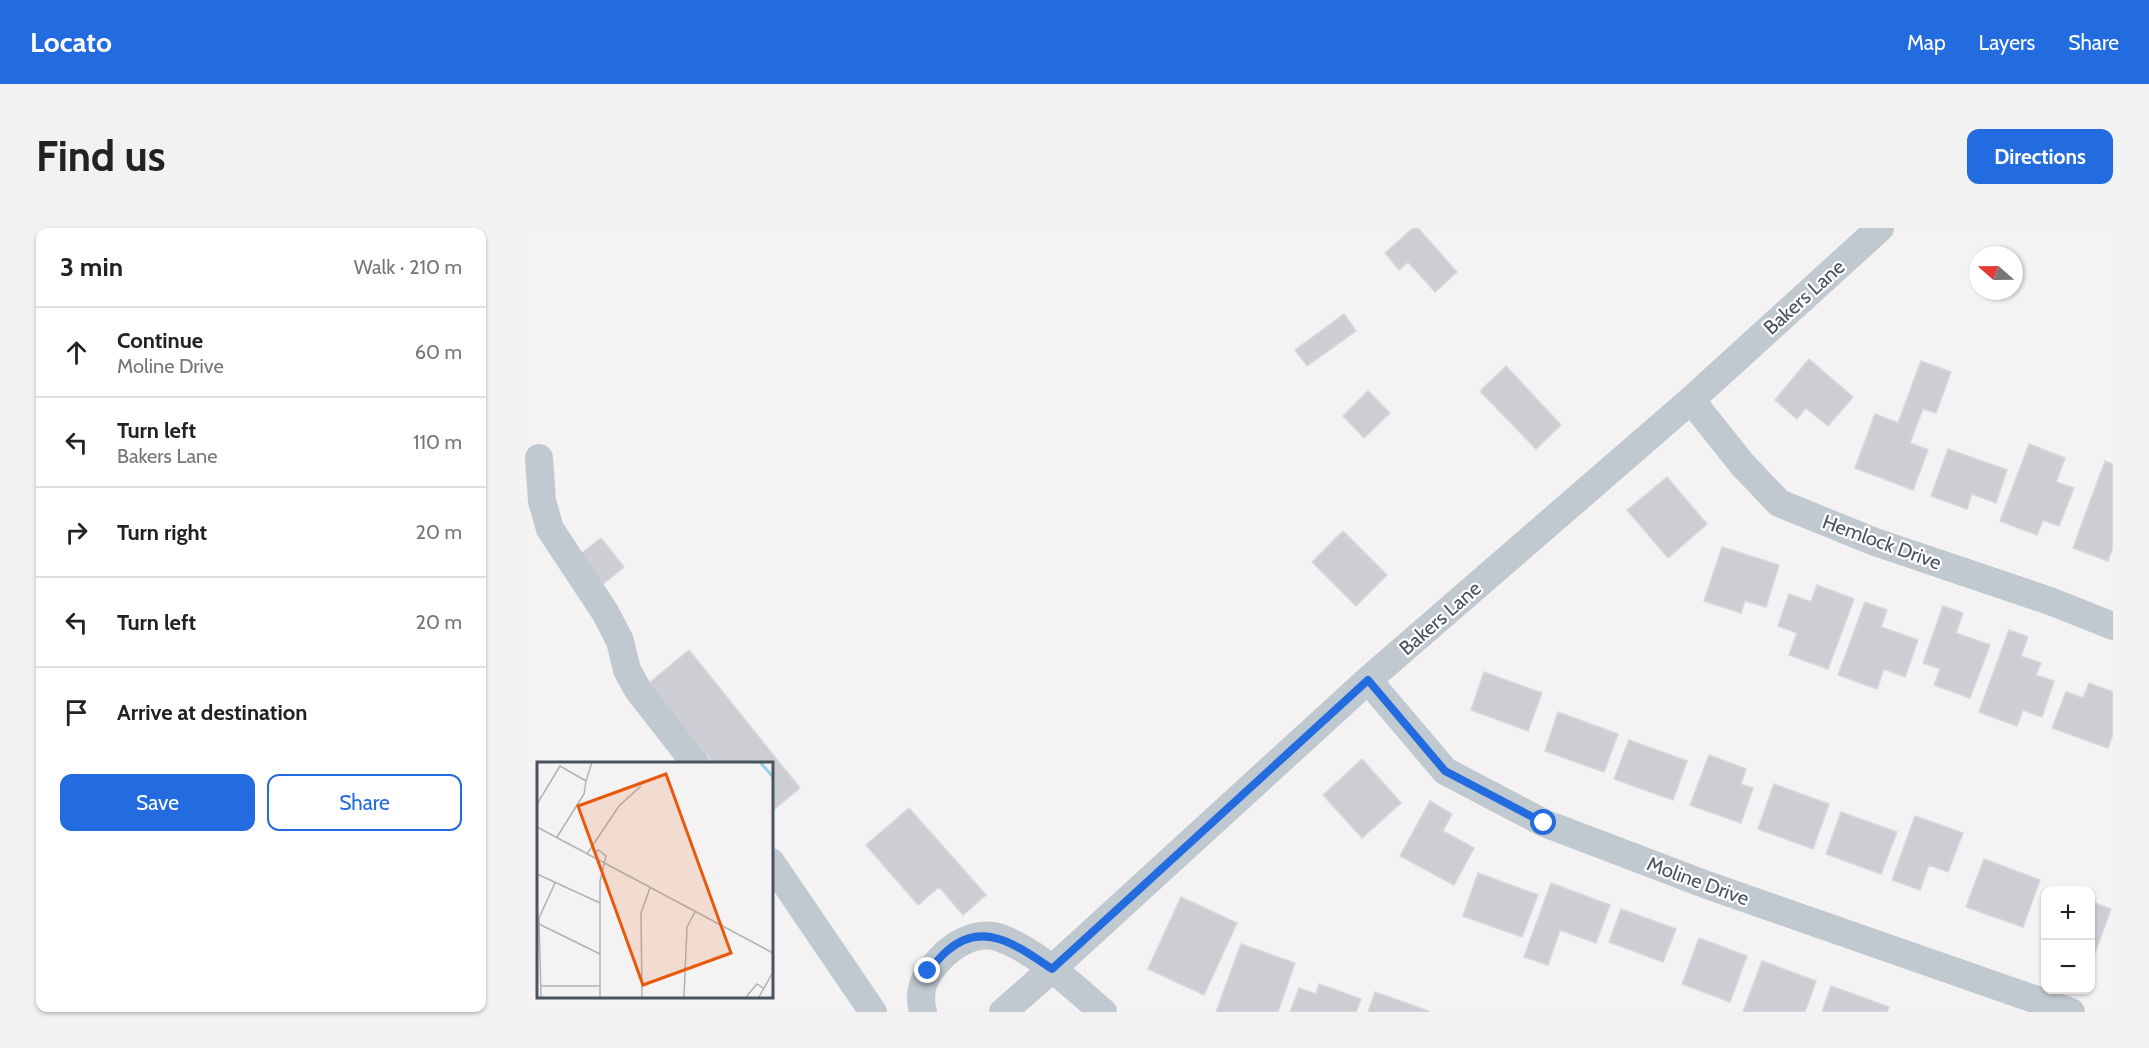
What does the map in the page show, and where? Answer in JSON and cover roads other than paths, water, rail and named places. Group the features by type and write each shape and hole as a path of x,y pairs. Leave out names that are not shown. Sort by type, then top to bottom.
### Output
{"street":[{"name":"Bakers Lane","path":"1003,1012 1368,680 1691,400 1880,228"},
{"name":"Hemlock Drive","path":"1691,400 1742,464 1779,503 1875,542 2050,601 2113,626"},
{"path":"539,458 542,501 550,529 605,612 620,641 627,670 638,690 694,762"},
{"name":"Moline Drive","path":"1368,680 1445,771 1544,823 1707,885 2071,1012"},
{"path":"772,863 873,1012"},
{"path":"923,1012 920,988 928,971 949,949 973,937 992,936 1012,943 1052,969 1103,1012"}]}
